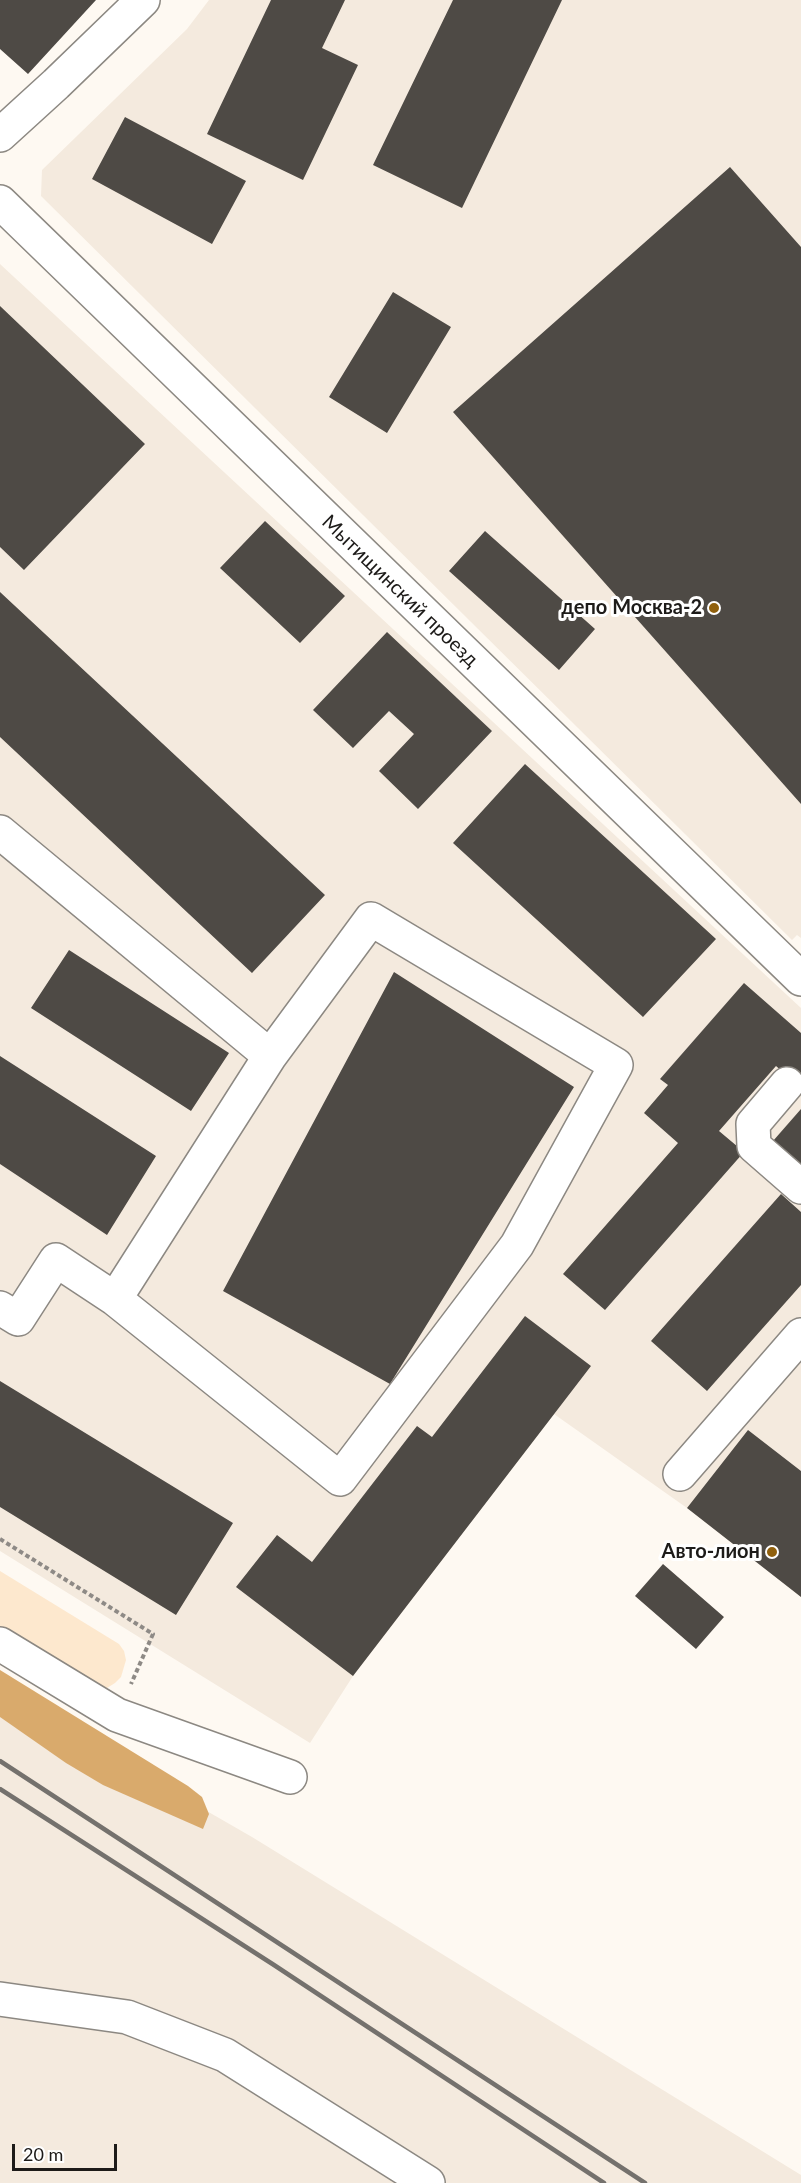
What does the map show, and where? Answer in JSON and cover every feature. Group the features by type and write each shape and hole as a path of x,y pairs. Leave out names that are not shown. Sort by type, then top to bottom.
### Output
{"street":[{"path":"0,135 143,0"},
{"name":"Мытищинский проезд","path":"0,202 801,980"},
{"path":"0,832 270,1056"},
{"path":"0,1308 18,1319 56,1260 115,1299 340,1479 517,1245 616,1065 371,919 270,1056 115,1299"},
{"path":"787,1084 753,1124 754,1146 801,1187"},
{"path":"680,1474 801,1335"},
{"path":"0,1644 117,1715 290,1777"},
{"path":"0,1999 127,2017 225,2055 428,2183"}],"path":[{"path":"0,1539 153,1635 117,1715"}],"shaded area":[{"path":"209,0 801,0 801,938 797,935 792,940 41,196 42,170 187,29"},
{"path":"0,264 801,1008 801,1597 687,1508 554,1414 353,1676 310,1743 0,1551"},
{"path":"0,1571 119,1644 126,1660 121,1677 107,1688 89,1683 0,1629"},
{"path":"0,1670 188,1786 202,1797 209,1814 203,1829 103,1785 66,1763 0,1717"},
{"path":"0,1692 252,1837 801,2175 801,2183 0,2183"}],"building":[{"path":"0,0 96,0 28,74 0,49"},
{"path":"271,0 345,0 322,48 358,65 303,180 207,134"},
{"path":"453,0 562,0 462,208 373,165"},
{"path":"125,117 246,181 212,244 92,179"},
{"name":"депо Москва-2","path":"730,167 801,247 801,804 453,412"},
{"path":"393,292 451,327 387,433 329,397"},
{"path":"0,306 145,444 24,570 0,547"},
{"path":"265,521 345,596 300,643 220,568"},
{"path":"485,531 595,629 559,670 449,571"},
{"path":"0,592 325,895 252,973 0,737"},
{"path":"387,632 492,731 418,809 379,771 414,734 389,711 353,748 313,710"},
{"path":"525,764 716,939 643,1017 453,843"},
{"path":"69,950 229,1053 191,1111 31,1008"},
{"path":"394,972 574,1087 390,1384 223,1291"},
{"path":"744,983 801,1033 801,1088 776,1066 719,1131 744,1152 605,1310 563,1274 678,1143 644,1113 668,1085 660,1079"},
{"path":"0,1056 156,1156 107,1235 0,1164"},
{"path":"801,1109 801,1166 773,1141"},
{"path":"781,1194 801,1212 801,1285 707,1391 651,1341"},
{"path":"525,1316 591,1366 353,1676 236,1587 277,1535 312,1562 417,1426 432,1437"},
{"path":"0,1381 233,1523 176,1615 0,1507"},
{"name":"Авто-лион","path":"748,1430 801,1471 801,1597 687,1508"},
{"path":"663,1564 724,1617 696,1649 635,1596"}],"railway":[{"path":"0,1761 645,2183"},
{"path":"0,1789 274,1965 604,2183"}],"place":[{"name":"депо Москва-2","path":"714,608"},
{"name":"Авто-лион","path":"772,1552"}]}
